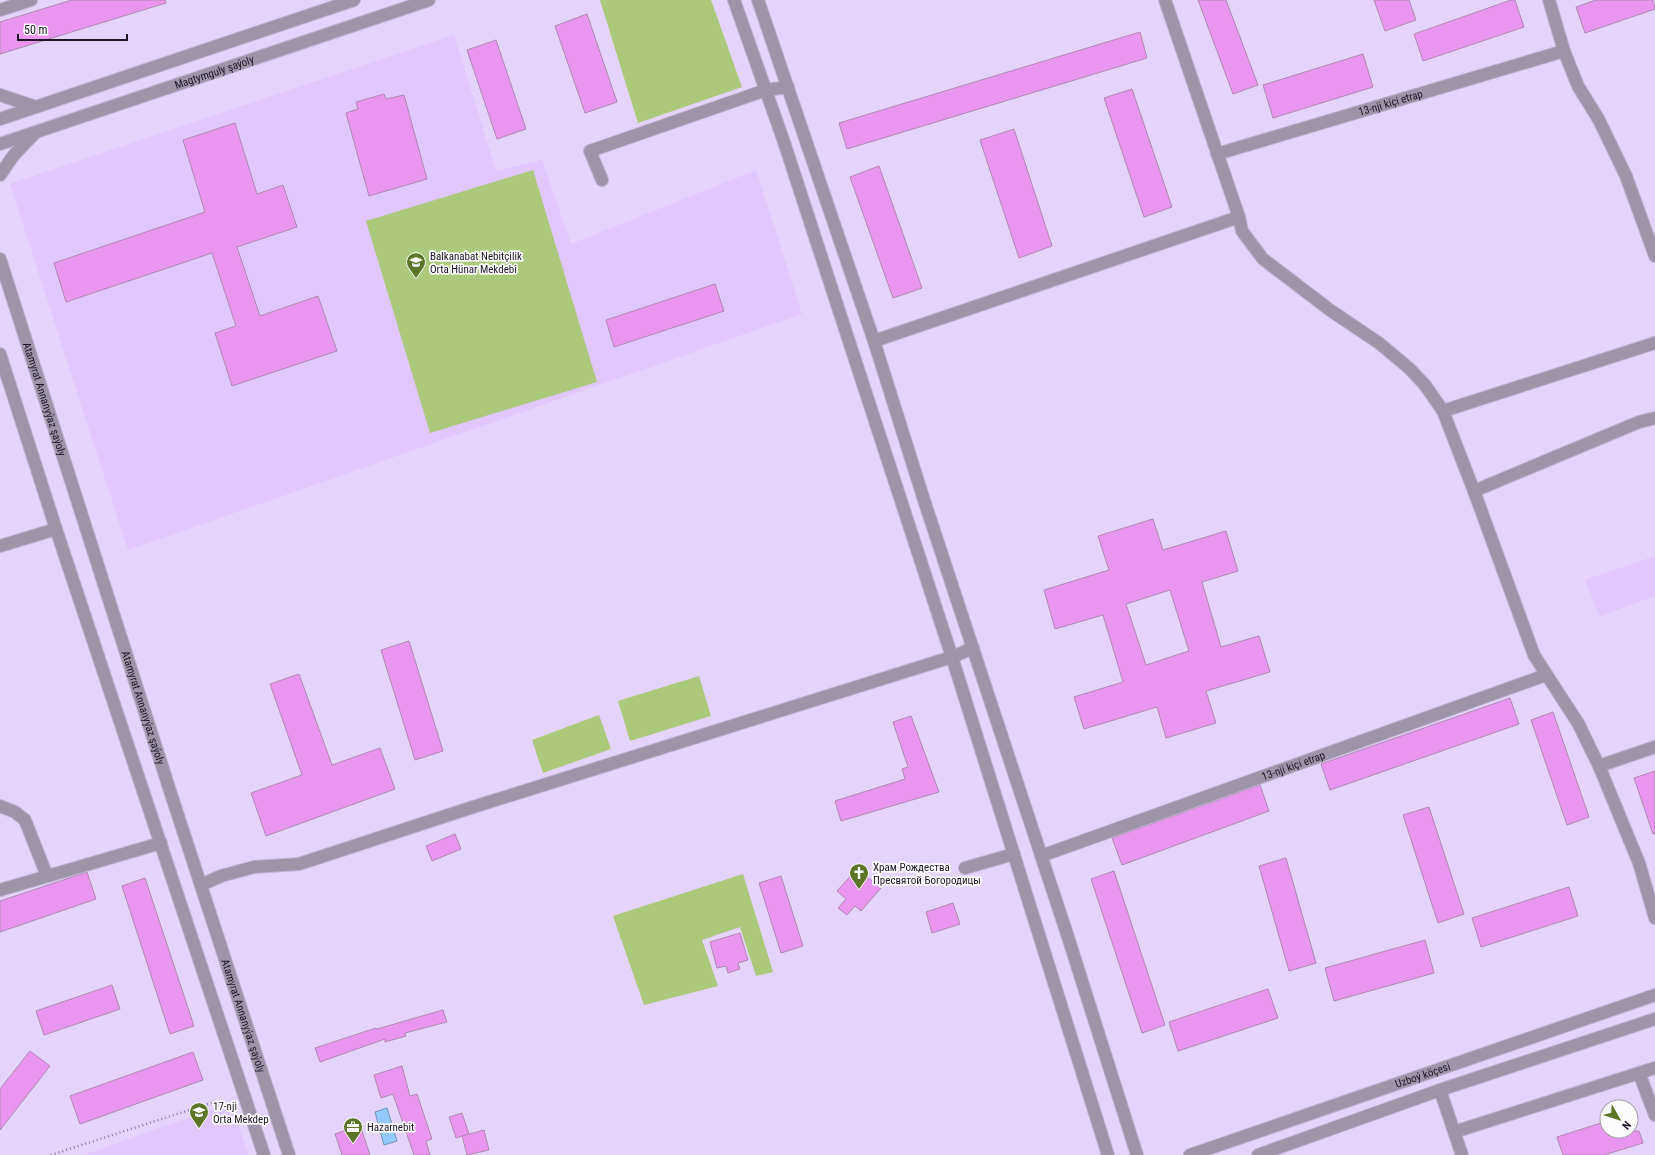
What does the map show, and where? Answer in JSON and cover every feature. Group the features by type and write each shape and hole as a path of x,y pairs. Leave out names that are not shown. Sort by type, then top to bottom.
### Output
{"street":[{"path":"0,10 31,0"},
{"path":"0,119 354,0"},
{"name":"Magtymguly şaýoly","path":"0,144 429,0"},
{"path":"734,0 766,90 952,656 1108,1155"},
{"path":"758,0 874,341 923,497 1042,856 1137,1155"},
{"path":"1165,0 1239,217 1242,231 1262,259 1330,310 1379,343 1410,369 1425,385 1443,411 1474,490 1534,655 1578,723 1599,766 1638,863 1655,918"},
{"path":"1549,0 1564,51 1578,86 1599,120 1626,176 1655,256"},
{"name":"13-nji kiçi etrap","path":"1217,154 1564,51"},
{"path":"602,180 590,151 766,90 788,87"},
{"path":"0,95 36,107"},
{"path":"0,175 12,156 37,131"},
{"path":"874,341 1239,217"},
{"name":"Atamyrat Annanyýaz şaýoly","path":"0,260 289,1155"},
{"path":"1443,411 1655,343"},
{"path":"0,354 56,529 162,844 264,1155"},
{"path":"1474,490 1639,422 1655,418"},
{"path":"0,546 56,529"},
{"path":"201,885 221,876 254,867 299,864 485,803 952,656 973,648"},
{"name":"13-nji kiçi etrap","path":"1042,856 1546,675"},
{"path":"1599,766 1655,747"},
{"path":"0,806 15,812 25,820 47,876"},
{"path":"0,890 162,844"},
{"path":"965,868 1014,854"},
{"name":"Uzboý köçesi","path":"1190,1155 1655,995"},
{"name":"Uzboý köçesi","path":"1258,1155 1440,1090 1655,1019"},
{"path":"1454,1132 1655,1068"},
{"path":"1639,1073 1655,1115"},
{"path":"1440,1090 1462,1155"}],"path":[{"path":"51,1155 217,1101"}],"shaded area":[{"name":"Balkanabat Nebitçilik Orta Hünar Mekdebi","path":"454,35 496,171 542,160 571,244 756,170 802,314 128,550 10,184"},
{"path":"1655,556 1655,596 1600,616 1585,580"},
{"name":"17-nji Orta Mekdep","path":"232,1103 248,1155 83,1155"}],"green space":[{"path":"600,0 711,0 742,87 638,123"},
{"path":"533,170 597,382 430,433 366,221"},
{"path":"699,676 711,716 630,741 618,701"},
{"path":"599,715 611,749 543,773 532,740"},
{"path":"743,874 773,972 756,976 740,927 702,940 718,986 644,1005 613,916"}],"water":[{"path":"387,1108 397,1141 384,1145 375,1112"}],"building":[{"path":"72,0 165,0 166,3 0,54 0,22"},
{"path":"1198,0 1226,0 1258,85 1233,94"},
{"path":"1374,0 1409,0 1416,20 1385,31"},
{"path":"1511,0 1515,0 1524,27 1423,61 1414,34"},
{"path":"1596,0 1653,0 1655,9 1585,33 1576,7"},
{"path":"587,14 617,102 585,113 555,26"},
{"path":"1140,32 1147,58 847,149 839,123"},
{"path":"496,40 526,129 497,139 467,50"},
{"path":"1363,54 1373,87 1273,118 1263,85"},
{"path":"1132,89 1172,207 1144,217 1104,98"},
{"path":"384,94 386,99 404,95 427,179 369,196 346,113 358,109 356,102"},
{"path":"235,123 257,194 283,185 297,227 237,247 260,316 318,296 337,351 232,386 215,333 236,326 212,253 66,302 54,263 205,212 183,140"},
{"path":"1014,129 1052,246 1019,258 980,140"},
{"path":"879,166 922,288 893,298 850,177"},
{"path":"715,284 724,311 614,347 606,320"},
{"path":"1153,519 1163,550 1226,531 1238,571 1202,582 1221,647 1259,636 1270,672 1206,691 1216,723 1166,738 1157,707 1084,729 1074,697 1123,682 1103,615 1055,629 1044,590 1109,570 1098,536","holes":["1170,590 1189,651 1146,665 1126,604"]},
{"path":"409,641 443,751 415,760 381,650"},
{"path":"299,674 332,765 380,748 395,789 266,836 251,793 302,775 270,684"},
{"path":"1510,698 1519,724 1330,790 1321,764"},
{"path":"1553,712 1589,817 1567,825 1531,720"},
{"path":"911,716 939,792 841,821 835,801 905,779 902,769 908,767 893,722"},
{"path":"1655,771 1655,834 1653,834 1634,778"},
{"path":"1260,785 1269,811 1122,865 1112,838"},
{"path":"1429,807 1464,914 1438,923 1403,815"},
{"path":"455,834 461,849 432,861 426,846"},
{"path":"1286,858 1316,963 1289,971 1259,866"},
{"name":"Храм Рождества Пресвятой Богородицы","path":"857,869 881,888 861,911 855,906 847,915 838,908 846,899 837,891"},
{"path":"1114,871 1165,1025 1142,1033 1091,879"},
{"path":"87,872 96,899 0,932 0,901"},
{"path":"781,876 803,946 781,953 759,883"},
{"path":"145,878 194,1026 170,1034 122,886"},
{"path":"1569,887 1578,916 1481,947 1472,918"},
{"path":"953,903 960,924 932,933 926,912"},
{"path":"740,933 748,960 738,963 740,969 728,973 726,966 717,968 710,942"},
{"path":"1425,940 1434,973 1334,1001 1325,968"},
{"path":"112,985 120,1009 44,1035 36,1011"},
{"path":"1268,989 1278,1018 1178,1051 1169,1022"},
{"path":"443,1010 447,1022 405,1033 406,1036 385,1042 385,1039 320,1062 315,1048 376,1028 377,1029"},
{"path":"30,1051 50,1066 0,1130 0,1089"},
{"path":"193,1052 203,1080 80,1124 70,1096"},
{"path":"402,1066 410,1096 417,1094 432,1139 426,1141 430,1155 414,1155 393,1094 381,1098 374,1075"},
{"path":"462,1113 469,1134 456,1138 449,1117"},
{"path":"1599,1124 1599,1139 1639,1139 1639,1131 1643,1143 1604,1155 1563,1155 1557,1137"},
{"name":"Hazarnebit","path":"360,1125 370,1155 342,1155 335,1134"},
{"path":"484,1130 489,1150 467,1155 462,1136"}],"place":[{"name":"Balkanabat Nebitçilik Orta Hünar Mekdebi","path":"416,279"},
{"name":"Храм Рождества Пресвятой Богородицы","path":"859,890"},
{"name":"17-nji Orta Mekdep","path":"199,1129"},
{"name":"Hazarnebit","path":"353,1144"}]}
